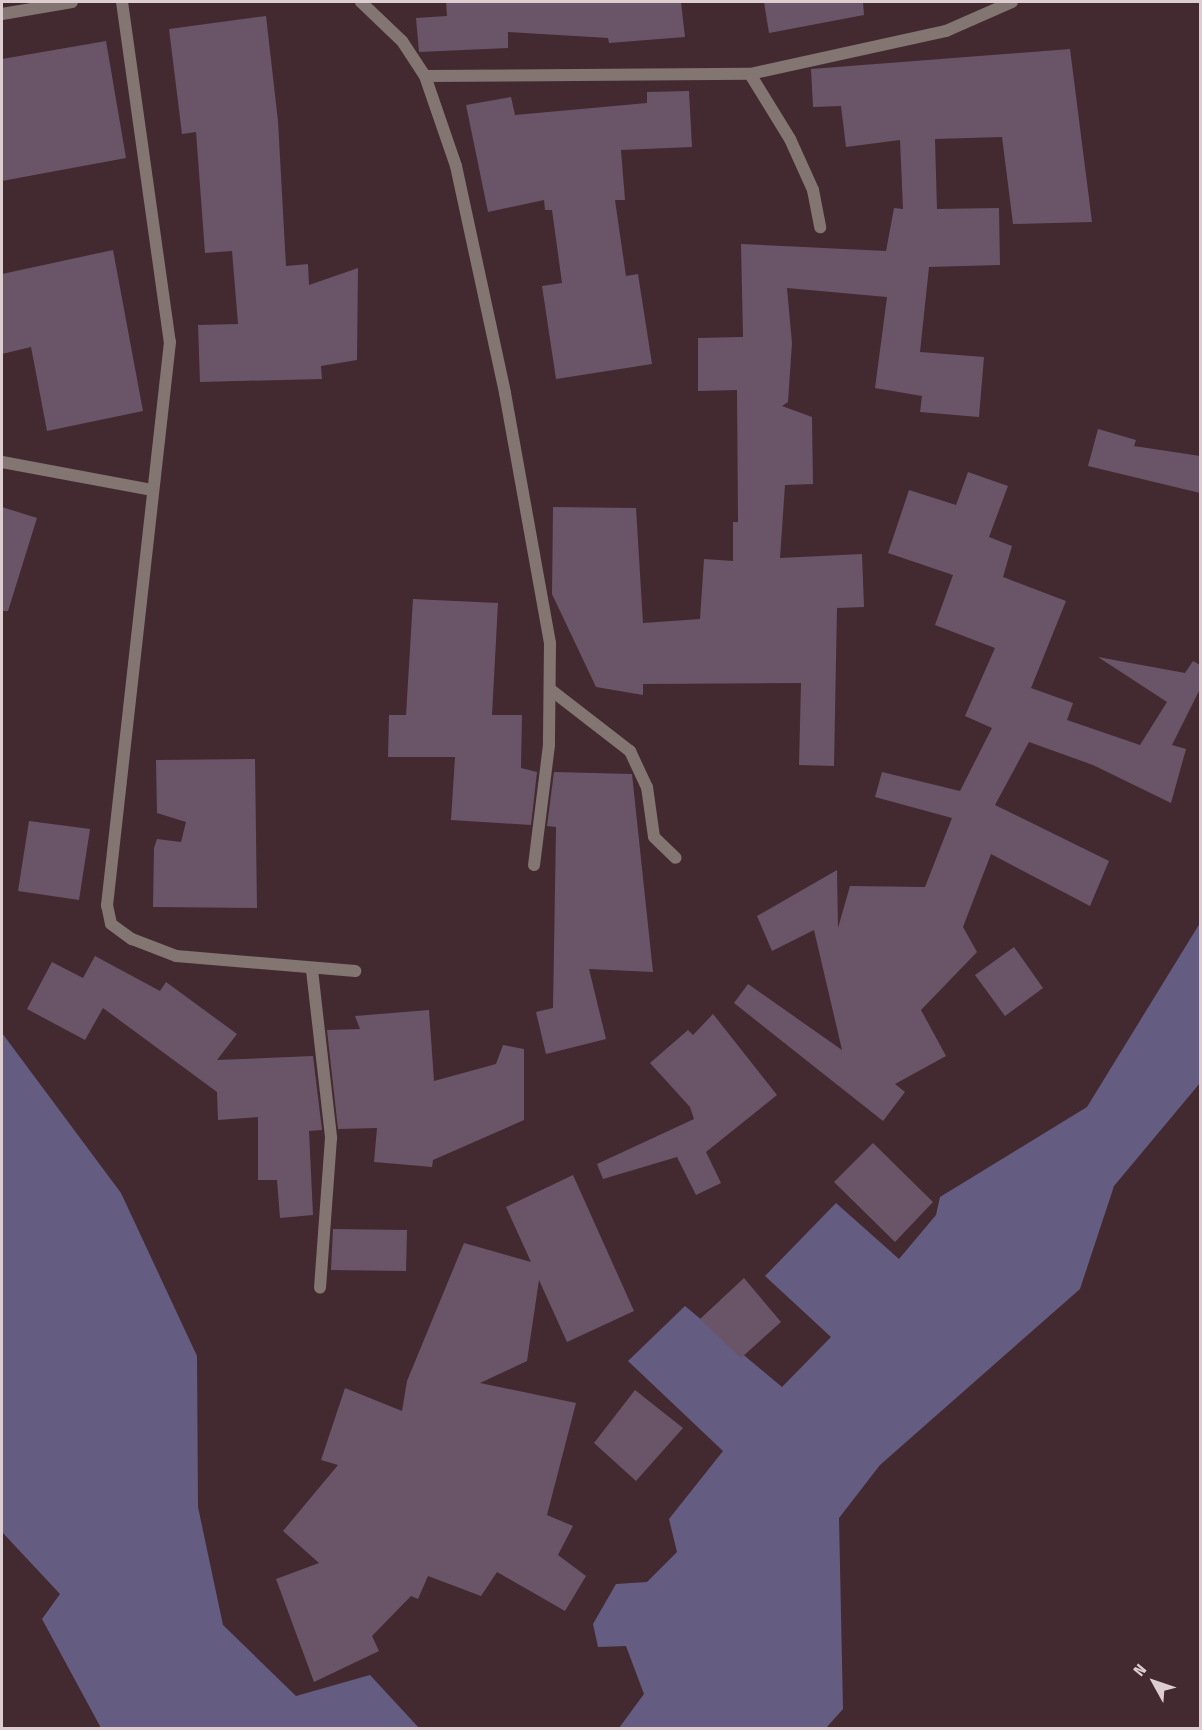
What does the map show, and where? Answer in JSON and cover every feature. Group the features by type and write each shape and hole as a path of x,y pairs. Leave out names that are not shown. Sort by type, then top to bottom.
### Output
{"street":[{"path":"2,14 72,2"},
{"path":"122,2 170,342 151,490 108,878 111,924 132,939 176,956 312,970 355,970"},
{"path":"361,2 402,41 425,76 456,166 480,266 550,643 551,690 534,865"},
{"path":"425,76 750,74 946,31 1012,2"},
{"path":"750,74 790,139 813,190 820,227"},
{"path":"2,462 151,490"},
{"path":"551,690 634,757 647,787 654,837 676,858"},
{"path":"312,970 330,1138 320,1287"}],"shaded area":[{"path":"1200,923 1200,1083 1114,1186 1080,1289 880,1465 839,1518 843,1709 826,1728 619,1728 644,1694 626,1646 598,1647 593,1624 616,1584 647,1582 677,1552 669,1519 723,1451 628,1361 685,1306 782,1387 831,1337 765,1276 836,1203 899,1259 936,1215 940,1197 1087,1107"},
{"path":"2,1033 121,1193 197,1356 198,1507 223,1625 296,1696 370,1675 419,1728 101,1728 42,1619 60,1594 2,1532"}],"building":[{"path":"446,2 681,2 685,37 609,43 608,38 508,32 508,48 419,52 416,18 447,16"},
{"path":"764,2 863,2 864,15 769,33"},
{"path":"266,16 278,121 286,266 308,264 309,285 358,268 357,360 321,366 322,379 200,382 198,325 238,324 232,251 205,253 196,132 182,134 169,29"},
{"path":"106,41 126,158 2,181 2,59"},
{"path":"1070,49 1092,222 1013,224 1002,137 935,139 937,209 999,208 1000,265 929,267 920,352 984,357 979,417 920,412 922,396 875,388 887,297 787,288 792,343 788,402 782,406 812,417 813,484 785,485 780,558 862,554 864,607 837,608 834,766 799,765 801,683 643,684 643,695 596,687 552,594 553,507 636,508 643,623 700,619 704,559 733,561 733,522 738,522 737,390 698,391 698,338 743,337 741,244 886,251 894,208 903,209 900,140 846,147 841,106 813,107 811,69"},
{"path":"689,91 692,147 621,150 625,200 615,200 626,276 638,274 652,364 556,379 542,286 562,283 552,210 545,210 544,200 488,212 466,105 511,97 515,115 647,103 647,92"},
{"path":"113,250 143,411 47,431 31,347 2,354 2,274"},
{"path":"1098,429 1136,440 1134,446 1200,456 1200,493 1088,466"},
{"path":"968,472 1008,486 989,537 1012,546 1003,577 1066,601 1031,688 1073,703 1067,720 1140,745 1167,702 1098,657 1185,673 1193,661 1200,665 1200,689 1172,745 1186,749 1171,803 1093,765 1029,742 995,805 1109,861 1090,906 991,854 963,927 977,952 921,1010 946,1056 895,1084 905,1092 883,1121 734,1003 748,984 842,1050 814,930 772,951 757,916 837,870 838,928 850,886 925,887 952,818 875,797 882,772 960,791 992,728 965,716 995,648 935,625 953,575 888,553 909,490 956,505"},
{"path":"2,507 37,518 8,611 2,611"},
{"path":"413,599 498,603 492,715 522,715 521,768 537,772 531,825 451,820 455,757 388,757 389,715 406,715"},
{"path":"255,759 257,908 153,907 154,848 157,839 181,842 186,822 157,813 156,760"},
{"path":"554,772 632,774 653,972 589,969 606,1039 546,1054 536,1012 553,1008 556,827 547,826"},
{"path":"29,821 90,829 79,900 18,891"},
{"path":"1014,947 1043,988 1005,1016 975,975"},
{"path":"95,956 160,991 166,982 237,1034 217,1060 313,1056 322,1130 309,1131 313,1215 280,1218 277,1180 258,1180 258,1117 218,1120 217,1092 103,1008 85,1040 27,1009 52,962 83,978"},
{"path":"429,1010 434,1081 496,1064 503,1045 524,1049 524,1120 433,1160 432,1167 374,1162 377,1128 338,1129 327,1030 360,1029 355,1016"},
{"path":"713,1014 777,1095 706,1152 721,1183 696,1195 677,1157 603,1179 597,1164 694,1119 690,1107 650,1063 688,1030 693,1035"},
{"path":"873,1143 933,1202 895,1242 834,1182"},
{"path":"573,1175 634,1311 567,1342 539,1280 527,1361 480,1383 576,1403 547,1515 573,1526 558,1555 586,1576 565,1611 497,1572 481,1596 428,1576 418,1599 411,1596 372,1636 379,1651 314,1682 276,1579 319,1563 283,1531 338,1465 321,1460 345,1388 402,1411 407,1381 464,1243 531,1262 506,1207"},
{"path":"333,1229 407,1230 406,1271 331,1270"},
{"path":"744,1278 781,1322 741,1358 700,1319"},
{"path":"635,1390 683,1428 636,1481 594,1443"}]}
